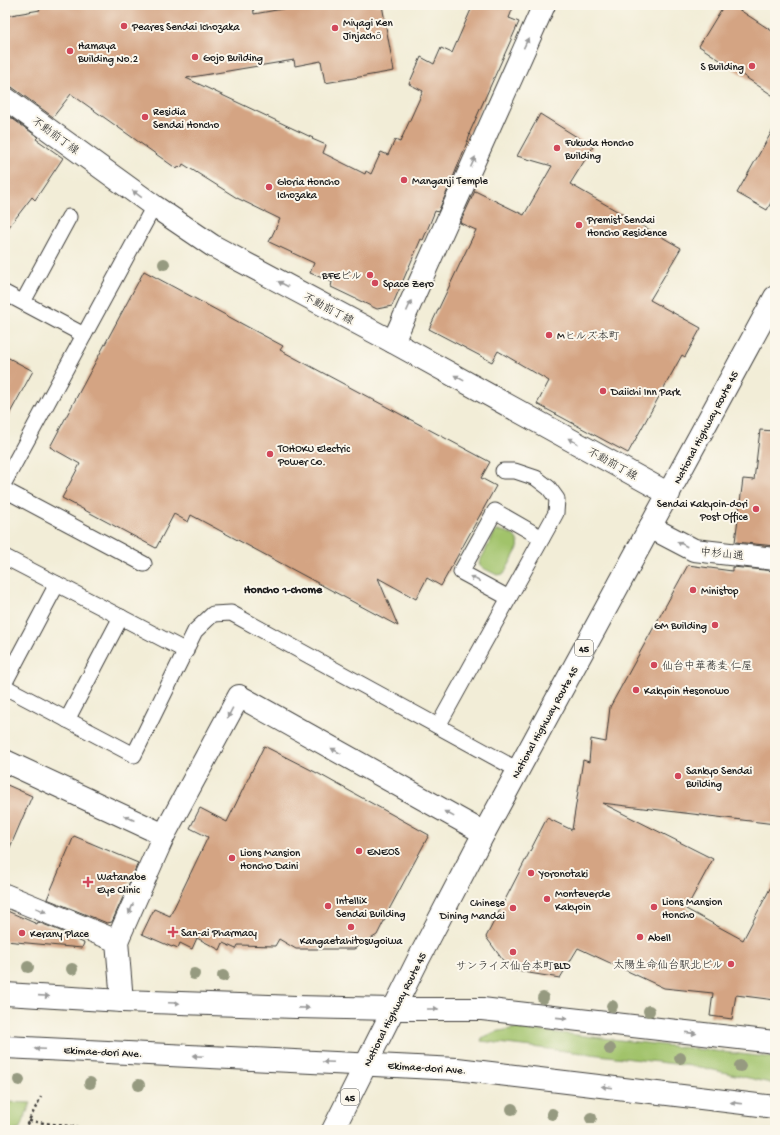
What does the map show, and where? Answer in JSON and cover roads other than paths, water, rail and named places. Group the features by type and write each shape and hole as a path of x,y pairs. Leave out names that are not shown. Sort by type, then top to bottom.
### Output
{"main road":[{"path":"393,342 544,5"},
{"name":"不動前丁線","path":"5,98 154,206 213,246 393,342 669,494"},
{"name":"National Highway Route 45","path":"333,1130 484,833 775,297"},
{"name":"中杉山通","path":"650,527 694,550 775,558"},
{"path":"122,1002 117,941 164,835 239,696 484,833"},
{"path":"5,761 164,835"},
{"path":"5,895 117,941"},
{"path":"5,994 122,1002 296,1008 482,1009 775,1042"},
{"name":"Ekimae-dori Ave.","path":"5,1047 457,1069 775,1107"}],"lane":[{"path":"5,481 10,460 84,335 154,206"},
{"path":"23,302 69,217"},
{"path":"5,293 84,335"},
{"path":"438,726 556,513 557,499 549,488 536,478 515,472 502,471"},
{"path":"5,490 144,564"},
{"path":"509,598 461,572 495,511 542,538"},
{"path":"5,557 186,651"},
{"path":"5,682 57,584"},
{"path":"5,687 134,755 195,631 212,614 231,613 518,770"},
{"path":"67,720 121,617"}],"place":[{"name":"Peares Sendai Ichozaka","path":"124,26"},
{"name":"Miyagi Ken Jinjachō","path":"335,28"},
{"name":"Hamaya Building No.2","path":"70,51"},
{"name":"Gojo Building","path":"195,57"},
{"name":"S Building","path":"752,66"},
{"name":"Residia Sendai Honcho","path":"145,117"},
{"name":"Fukuda Honcho Building","path":"557,148"},
{"name":"Manganji Temple","path":"404,180"},
{"name":"Gloria Honcho Ichozaka","path":"269,187"},
{"name":"Premist Sendai Honcho Residence","path":"579,225"},
{"name":"BFEビル","path":"370,275"},
{"name":"Space Zero","path":"375,283"},
{"name":"Mヒルズ本町","path":"549,335"},
{"name":"Daiichi Inn Park","path":"603,391"},
{"name":"TOHOKU Electric Power Co.","path":"270,454"},
{"name":"Sendai Kakyoin-dori Post Office","path":"756,509"},
{"name":"Ministop","path":"693,590"},
{"name":"GM Building","path":"715,625"},
{"name":"仙台中華蕎麦 仁屋","path":"654,665"},
{"name":"Kakyoin Hesonowo","path":"636,690"},
{"name":"Sankyo Sendai Building","path":"678,776"},
{"name":"ENEOS","path":"359,851"},
{"name":"Lions Mansion Honcho Daini","path":"232,858"},
{"name":"Yoronotaki","path":"531,873"},
{"name":"Watanabe Eye Clinic","path":"88,882"},
{"name":"Monteverde Kakyoin","path":"547,899"},
{"name":"Intellix Sendai Building","path":"328,906"},
{"name":"Lions Mansion Honcho","path":"654,907"},
{"name":"Chinese Dining Mandai","path":"513,908"},
{"name":"Kangaetahitosugoiwa","path":"351,927"},
{"name":"San-ai Pharmacy","path":"173,932"},
{"name":"Kerany Place","path":"22,933"},
{"name":"Abell","path":"640,937"},
{"name":"サンライズ仙台本町BLD","path":"513,952"},
{"name":"太陽生命仙台駅北ビル","path":"731,964"}],"district":[{"name":"Honcho 1-chome","path":"283,589"}]}
